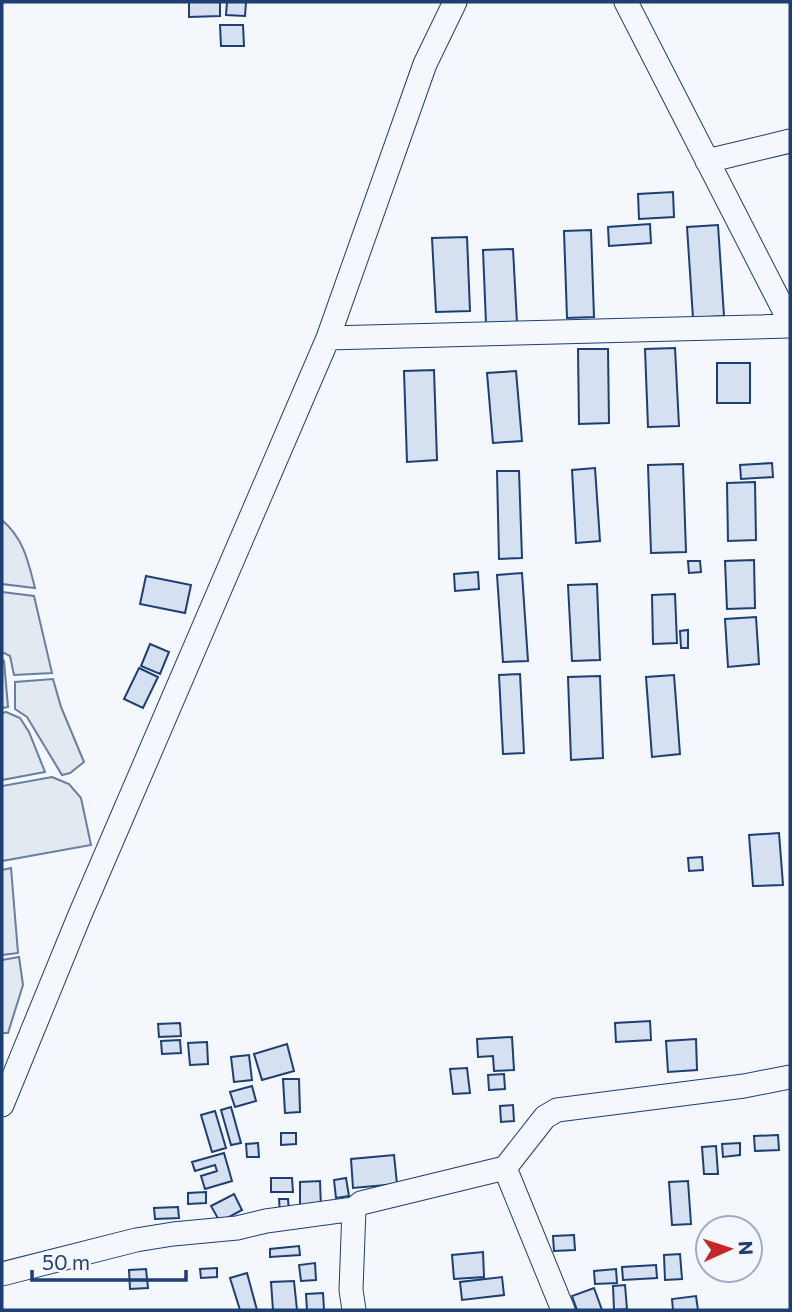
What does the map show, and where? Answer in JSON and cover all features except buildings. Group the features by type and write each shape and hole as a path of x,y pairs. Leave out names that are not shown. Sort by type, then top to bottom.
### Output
{"street":[{"path":"2,1105 79,917 328,338 425,64 455,2"},
{"path":"328,338 790,324 626,2"},
{"path":"707,160 790,141"},
{"path":"2,1274 136,1240 237,1228 266,1221 354,1209 361,1203 505,1168 545,1117 557,1110 744,1086 790,1077"},
{"path":"505,1168 562,1310"},
{"path":"354,1209 351,1290 354,1310"}],"shaded area":[{"path":"2,520 20,543 35,588 2,584"},
{"path":"2,592 34,596 52,673 14,675 10,656 2,652"},
{"path":"2,660 8,707 2,708"},
{"path":"53,679 61,707 84,762 70,773 62,775 27,717 15,709 15,682"},
{"path":"2,713 20,718 29,732 45,772 2,780"},
{"path":"52,777 69,784 81,798 91,845 2,861 2,786"},
{"path":"11,868 18,953 2,955 2,870"},
{"path":"19,957 23,985 8,1033 2,1033 2,960"}]}
